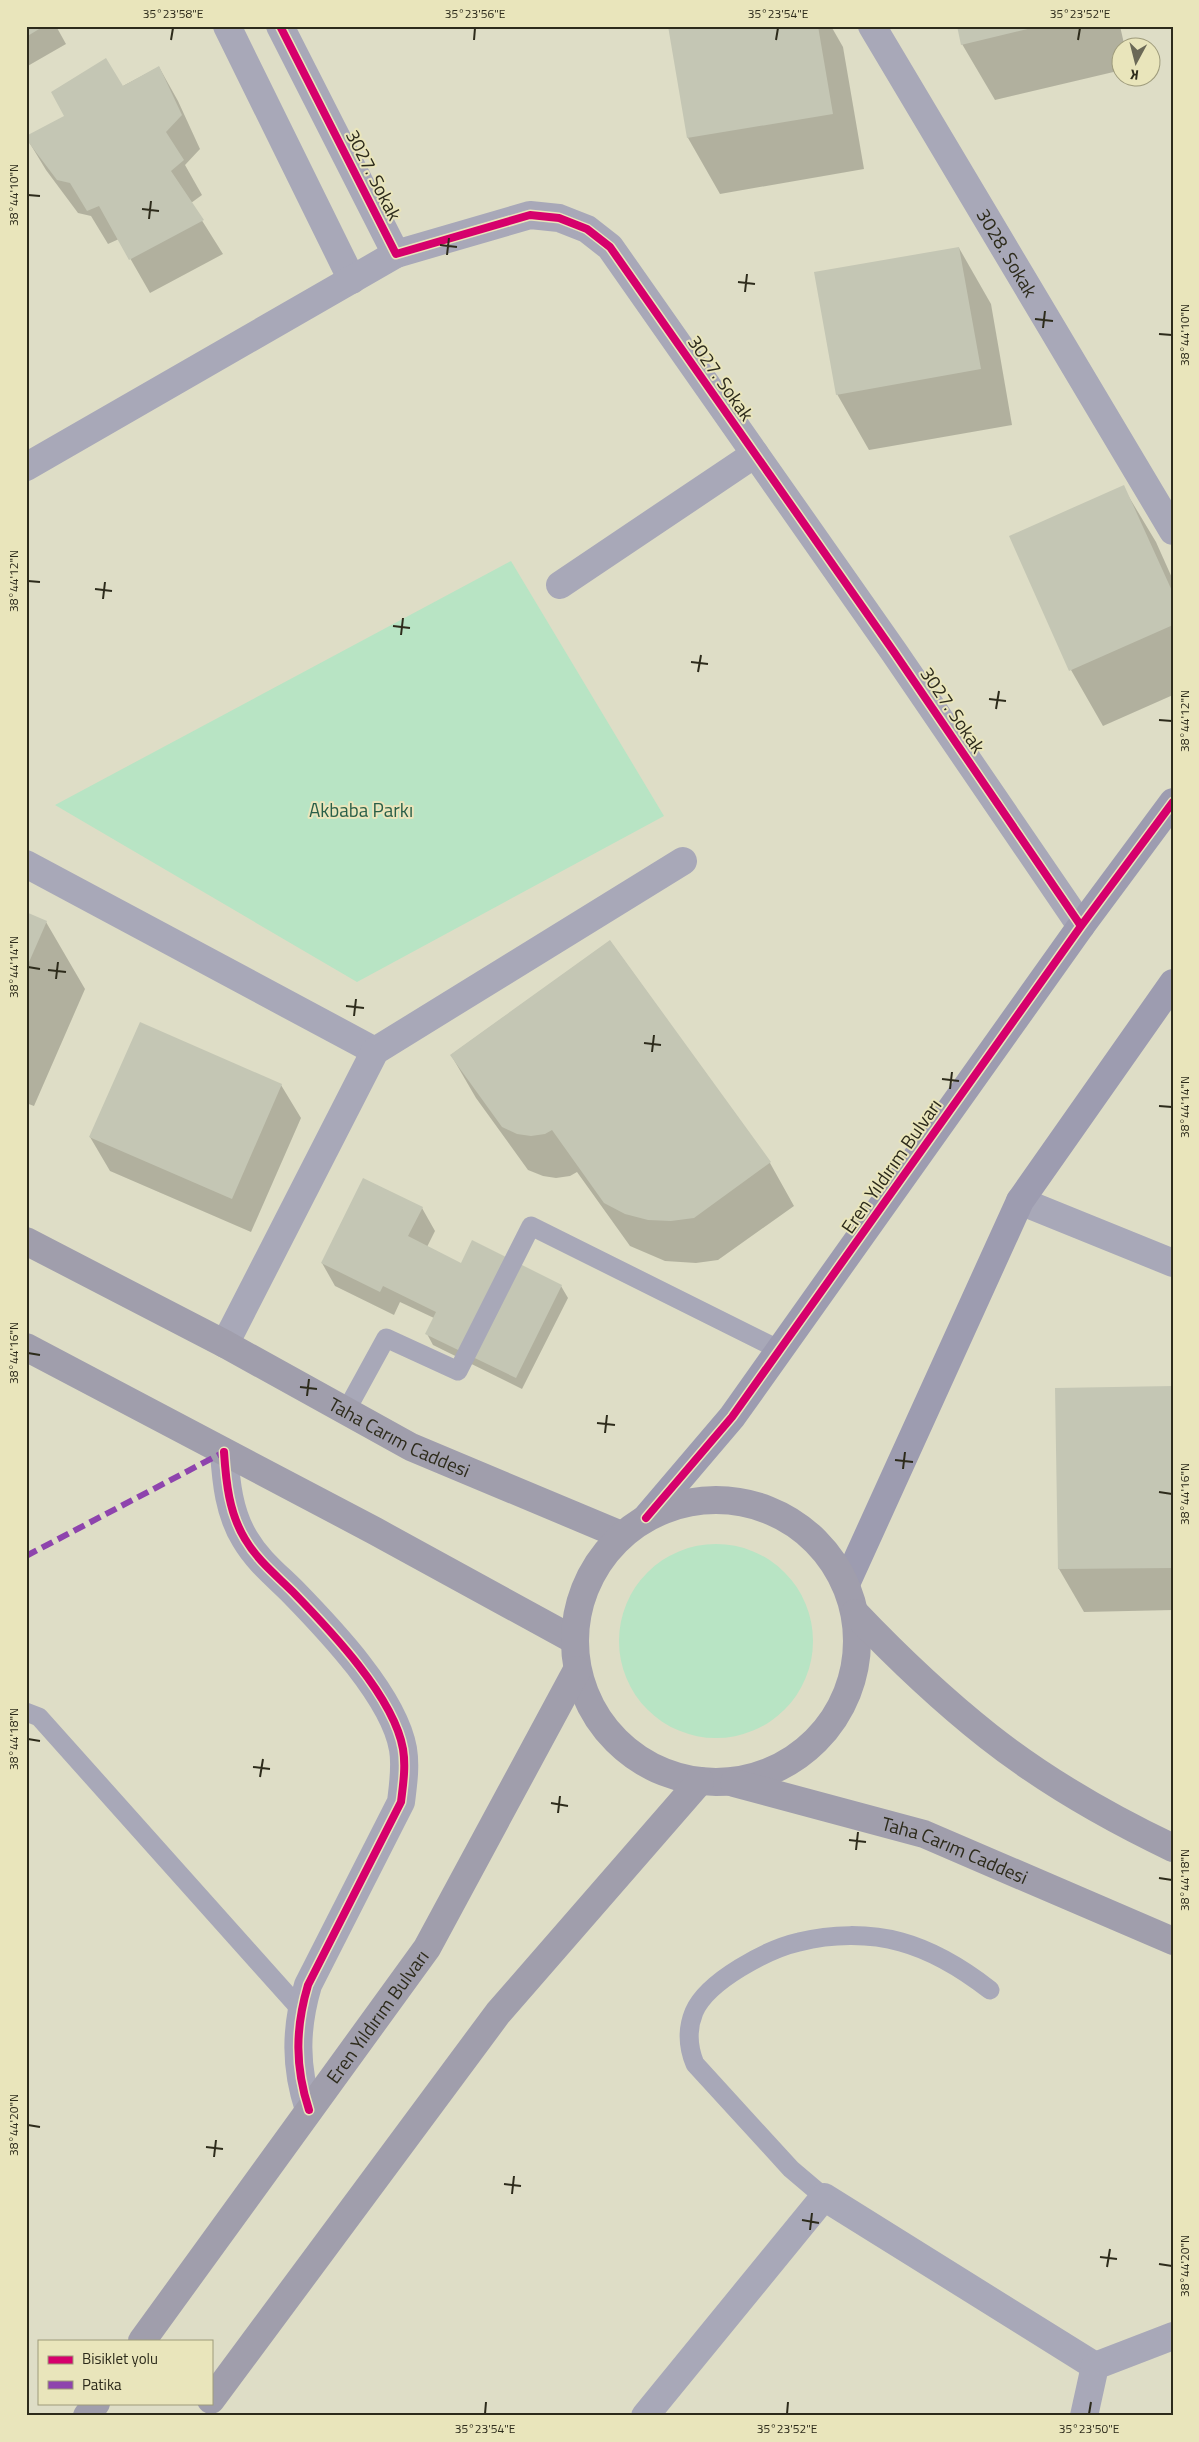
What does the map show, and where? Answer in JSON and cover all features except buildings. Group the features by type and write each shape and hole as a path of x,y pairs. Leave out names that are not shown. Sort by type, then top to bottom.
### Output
{"main road":[{"name":"Taha Carım Caddesi","path":"26,1241 225,1344 411,1447 622,1535"},
{"path":"26,1347 574,1640"},
{"path":"702,1500 731,1501 760,1507 787,1519 811,1536 831,1559 846,1584 855,1613 858,1642 854,1671 845,1699 830,1724 810,1746 786,1763 759,1775 730,1782 700,1781 672,1775 651,1766 621,1745 601,1723 586,1697 577,1670 574,1640 577,1610 587,1582 602,1557 622,1535 646,1518 673,1506 702,1500"},
{"path":"855,1613 904,1663 990,1738 1055,1784 1124,1824 1173,1848"},
{"name":"Eren Yıldırım Bulvarı","path":"143,2340 427,1948 577,1670"},
{"path":"212,2399 498,2013 700,1781"},
{"name":"Taha Carım Caddesi","path":"730,1782 924,1834 1173,1941"},
{"path":"87,2416 95,2404"},
{"path":"200,2416 209,2404"}],"street":[{"path":"227,26 352,280"},
{"name":"3027. Sokak","path":"280,26 396,254 530,215 560,218 587,229 610,247 894,652 1081,926"},
{"name":"3028. Sokak","path":"872,26 1173,531"},
{"path":"26,467 396,254"},
{"path":"560,585 755,454"},
{"name":"Eren Yıldırım Bulvarı","path":"646,1518 732,1417 1081,926 1173,802"},
{"path":"225,1344 375,1050 683,861"},
{"path":"26,864 375,1050"},
{"path":"846,1584 1020,1201 1173,984"},
{"path":"1020,1201 1173,1263"},
{"path":"224,1452 226,1482 233,1512 244,1538 259,1561 321,1621 348,1653 386,1705 396,1724 403,1750 405,1776 401,1802 308,1986 301,2010 297,2036 297,2061 301,2086 309,2110"},
{"path":"645,2416 824,2198 1095,2366"},
{"path":"1095,2366 1173,2336"},
{"path":"1084,2416 1095,2366"}],"lane":[{"path":"346,1411 386,1338 458,1371 531,1226 780,1350"},
{"path":"26,1712 39,1718 301,2010"},
{"path":"824,2198 791,2169 696,2064 689,2041 690,2025 694,2011 704,1997 736,1969 766,1953 798,1942 832,1936 866,1936 900,1941 933,1953 955,1965 990,1990"}],"green space":[{"name":"Akbaba Parkı","path":"511,561 664,816 357,982 55,805"},
{"path":"706,1544 726,1544 762,1555 785,1572 797,1587 806,1604 813,1631 813,1651 806,1678 797,1695 785,1710 770,1722 753,1731 726,1738 706,1738 670,1727 654,1716 641,1703 630,1687 623,1669 619,1651 619,1631 630,1595 641,1579 654,1566 670,1555 688,1548"}],"marked path":[{"path":"26,1556 224,1452"}],"cycle path":[{"path":"280,26 396,254 530,215 559,218 587,229 610,247 894,652 1081,926"},
{"path":"646,1518 732,1417 1081,926 1173,802"},
{"path":"224,1452 227,1486 232,1508 245,1539 261,1561 325,1625 374,1686 397,1729 404,1756 401,1802 308,1985 301,2017 298,2048 301,2079 309,2110"}]}
